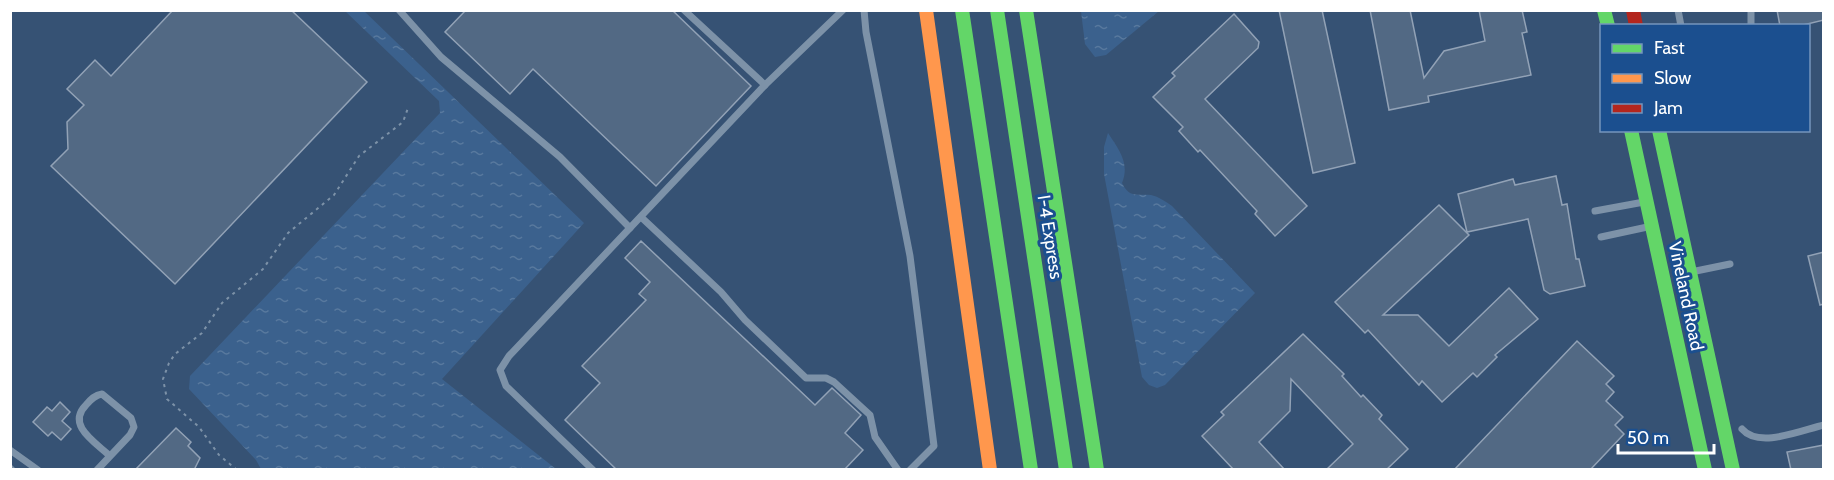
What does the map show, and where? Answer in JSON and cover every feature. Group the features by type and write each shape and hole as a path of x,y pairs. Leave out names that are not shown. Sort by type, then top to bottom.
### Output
{"main road":[{"path":"926,10 990,470"},
{"path":"962,10 1031,470"},
{"name":"I-4 Express","path":"998,10 1066,470"},
{"path":"1026,10 1096,470"},
{"name":"Vineland Road","path":"1631,132 1705,470"},
{"name":"Vineland Road","path":"1659,132 1732,470"},
{"path":"1700,444 1725,436"}],"lane":[{"path":"399,10 441,57 560,157 630,228"},
{"path":"684,10 765,85"},
{"path":"593,470 506,386 500,370 509,356 765,85 843,10"},
{"path":"864,10 866,32 915,285 934,446 910,470"},
{"path":"1595,211 1647,202"},
{"path":"641,217 721,292 745,320 806,378 826,378 834,382 870,415 875,437 898,470"},
{"path":"1601,237 1652,226"},
{"path":"1690,272 1730,264"},
{"path":"98,470 130,435 134,426 131,418 102,394 93,398 81,410 78,424 110,456"},
{"path":"1742,429 1746,433 1766,438 1824,425"},
{"path":"10,450 38,470"}],"path":[{"path":"237,470 216,453 199,427 170,403 163,383 169,363 176,354 202,333 222,303 262,269 288,233 334,195 359,156 404,122 408,108"}],"water":[{"path":"1081,10 1159,11 1106,55 1095,57 1085,44"},
{"path":"345,11 364,11 584,223 442,379 556,469 261,469 256,460 189,389 190,376 440,113 439,101"},
{"path":"1108,133 1124,163 1122,183 1125,188 1134,194 1151,195 1162,199 1172,206 1255,293 1165,385 1157,388 1149,385 1142,377 1104,174 1104,147"}],"building":[{"path":"173,10 291,10 367,82 175,284 51,166 68,149 67,122 84,105 67,89 95,60 111,76"},
{"path":"466,10 672,10 751,86 656,186 533,69 510,94 445,32"},
{"path":"1279,10 1322,10 1355,163 1313,173"},
{"path":"1370,10 1410,10 1424,78 1444,51 1485,41 1479,10 1522,10 1527,32 1522,33 1531,75 1428,96 1429,102 1389,110"},
{"path":"1777,10 1824,10 1824,20 1807,24 1780,24"},
{"path":"1234,14 1259,42 1258,48 1205,99 1307,206 1275,236 1255,214 1257,211 1200,150 1198,152 1179,131 1183,127 1153,97 1175,76 1172,73"},
{"path":"1556,176 1562,205 1567,204 1576,259 1579,259 1585,286 1550,294 1544,290 1528,219 1467,232 1458,194 1513,179 1515,185"},
{"path":"1439,205 1469,235 1383,315 1418,315 1449,346 1509,288 1538,319 1495,355 1497,357 1477,377 1473,373 1442,402 1422,381 1419,385 1368,330 1365,333 1335,302"},
{"path":"641,241 815,405 832,388 861,415 845,433 863,450 844,470 617,470 565,420 600,383 582,366 646,300 639,294 650,282 625,258"},
{"path":"1824,252 1824,304 1820,305 1808,256"},
{"path":"1303,334 1344,374 1342,376 1361,397 1363,395 1382,415 1379,419 1408,449 1386,470 1326,470 1353,444 1291,379 1290,411 1259,442 1285,470 1234,470 1202,436 1224,415 1221,412"},
{"path":"1577,341 1614,376 1606,384 1614,392 1606,401 1623,417 1615,425 1624,434 1590,470 1454,470"},
{"path":"60,402 70,412 62,421 71,429 61,440 52,432 48,436 33,422 47,407 52,411"},
{"path":"176,428 191,442 188,446 200,458 194,470 135,470"},
{"path":"1824,445 1824,470 1791,470 1787,452"}],"traffic: fast":[{"path":"962,10 1031,470"},
{"path":"997,10 1066,470"},
{"path":"1026,10 1097,470"},
{"path":"1604,10 1608,24"},
{"path":"1631,132 1705,470"},
{"path":"1659,132 1733,470"}],"traffic: slow":[{"path":"926,10 990,470"}],"traffic: jam":[{"path":"1633,10 1636,24"}]}
